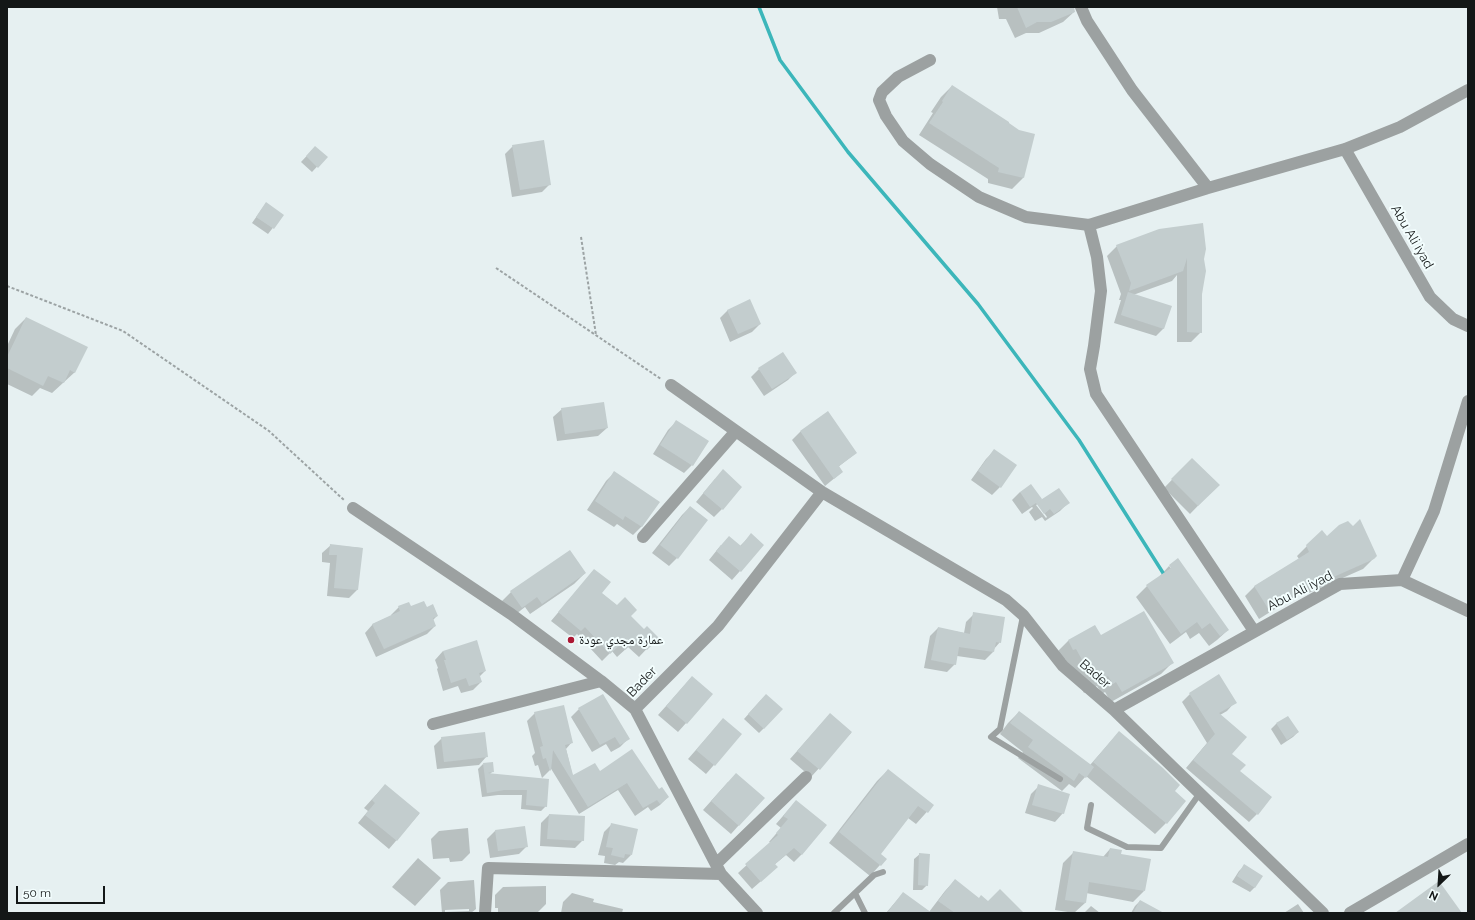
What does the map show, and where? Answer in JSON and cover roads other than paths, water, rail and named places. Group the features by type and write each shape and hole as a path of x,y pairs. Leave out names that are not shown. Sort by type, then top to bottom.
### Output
{"street":[{"path":"1081,7 1087,21 1132,90 1208,188"},
{"path":"930,60 898,77 882,92 879,100 886,116 903,141 930,164 979,197 1026,217 1089,225 1208,188 1345,149 1400,127 1468,90"},
{"name":"Abu Ali iyad","path":"1345,149 1430,297 1453,319 1468,326"},
{"path":"1089,225 1097,257 1101,291 1090,369 1096,394 1254,631"},
{"name":"Bader","path":"671,385 822,492 1006,600 1023,615 1063,666 1114,710 1323,913"},
{"path":"1468,401 1434,511 1402,580 1468,612"},
{"path":"643,537 736,431"},
{"name":"Bader","path":"757,913 719,869 635,709 718,626 822,492"},
{"path":"353,508 511,614 601,681 635,709"},
{"name":"Abu Ali iyad","path":"1114,710 1340,584 1402,580"},
{"path":"433,724 601,681"},
{"path":"485,913 488,868 719,869 806,777"},
{"path":"1350,913 1468,844"}],"lane":[{"path":"1023,615 1000,729 991,737 1060,779"},
{"path":"1091,805 1088,828 1126,847 1161,848 1200,793"},
{"path":"834,913 874,875 883,872"},
{"path":"855,893 865,913"}],"waterway":[{"path":"759,7 780,60 848,152 978,304 1079,440 1165,576"}],"place":[{"name":"عمارة مجدي عودة","path":"571,640"}]}
